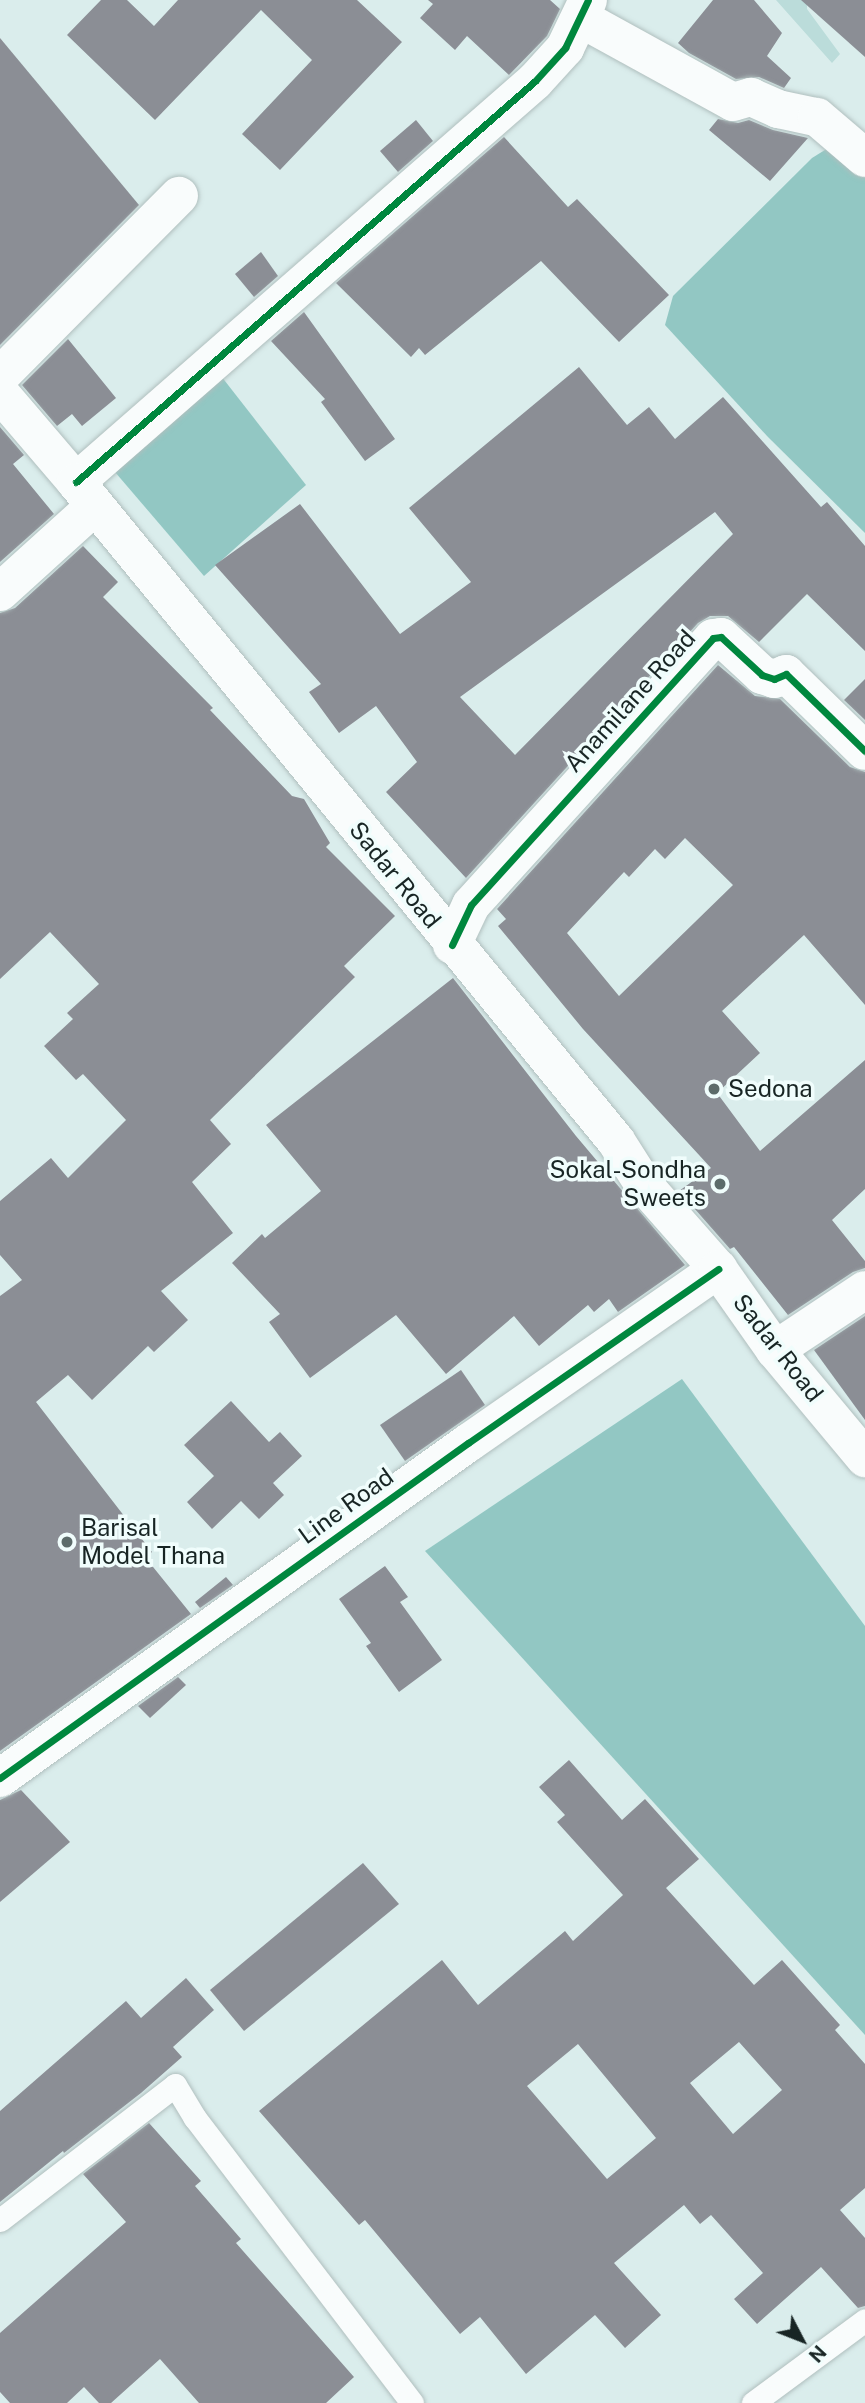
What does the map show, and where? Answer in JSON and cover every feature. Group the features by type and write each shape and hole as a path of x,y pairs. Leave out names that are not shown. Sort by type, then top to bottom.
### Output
{"street":[{"path":"0,592 86,494 535,81 565,48 585,9 733,102 751,97 778,109 817,117 865,158"},
{"path":"0,376 179,196"},
{"name":"Sadar Road","path":"0,393 86,494 452,945 616,1141 645,1185 718,1269 775,1350 865,1458"},
{"name":"Anamilane Road","path":"452,945 471,905 713,638 721,637 762,675 774,679 786,674 865,751"},
{"name":"Line Road","path":"0,1778 468,1443 718,1269"},
{"path":"775,1350 865,1290"}],"lane":[{"path":"0,2220 175,2085 195,2118 412,2403"},
{"path":"753,2403 865,2320"}],"shaded area":[{"path":"776,0 807,0 807,9 840,54 832,63"},
{"path":"833,145 865,174 865,533 768,437 665,325 673,296 812,158"},
{"path":"214,367 306,485 204,576 109,465"},
{"path":"682,1379 865,1626 865,2035 425,1551"}],"building":[{"path":"101,0 127,0 154,26 178,0 357,0 402,42 280,170 242,134 312,60 261,10 155,120 67,35"},
{"path":"428,0 550,0 560,9 547,36 509,75 467,36 455,50 420,18 433,4"},
{"path":"713,0 754,0 782,33 767,56 791,78 784,88 759,77 736,79 689,53 678,43"},
{"path":"801,0 865,0 865,57"},
{"path":"0,38 139,205 0,345"},
{"path":"718,119 738,123 749,120 773,130 808,138 770,181 709,130"},
{"path":"416,120 433,141 398,172 380,151"},
{"path":"504,137 568,207 577,199 669,295 619,342 541,261 425,355 419,348 411,357 336,283"},
{"path":"261,252 278,276 254,297 235,274"},
{"path":"304,312 395,439 365,461 321,402 325,399 271,341"},
{"path":"68,339 116,398 82,426 72,414 57,426 22,385"},
{"path":"579,367 627,425 649,407 675,439 723,397 821,507 827,502 865,546 865,651 807,594 759,642 728,616 710,616 698,623 466,878 386,792 417,762 376,706 339,733 309,692 321,684 215,565 300,504 400,634 471,582 409,508","holes":["715,512 733,534 515,755 460,697"]},
{"path":"0,427 24,455 13,464 54,514 0,562"},
{"path":"83,546 118,582 103,597 213,708 210,710 292,796 304,799 330,843 326,847 395,916 344,966 355,977 210,1120 231,1144 192,1182 233,1233 161,1291 188,1320 154,1352 148,1346 92,1400 68,1375 36,1402 152,1552 145,1557 191,1614 0,1751 0,1296 22,1280 0,1255 0,1201 51,1158 68,1178 126,1120 83,1074 76,1080 44,1046 73,1019 67,1013 99,984 50,932 0,979 0,613 15,608"},
{"path":"718,665 755,696 780,699 850,767 865,772 865,1005 804,935 722,1011 760,1053 717,1093 760,1151 865,1060 865,1189 832,1220 865,1261 865,1268 853,1272 788,1315 734,1247 730,1249 679,1191 711,1168 583,1029 498,926 506,919 497,909","holes":["685,838 733,885 619,996 567,933 624,872 629,877 655,849 665,859"]},
{"path":"865,679 865,720 844,700"},
{"path":"453,978 576,1136 685,1265 618,1312 609,1299 594,1312 588,1305 539,1346 514,1316 446,1374 396,1315 310,1378 269,1322 280,1314 232,1263 262,1234 265,1238 321,1191 266,1125"},
{"path":"865,1316 865,1420 814,1350"},
{"path":"461,1370 485,1405 405,1461 380,1425"},
{"path":"231,1401 269,1442 280,1432 302,1456 273,1483 284,1495 259,1519 241,1501 212,1529 187,1502 214,1476 184,1445"},
{"path":"385,1566 408,1597 400,1602 442,1660 399,1692 366,1646 371,1643 339,1599"},
{"path":"226,1577 233,1585 200,1608 195,1602"},
{"path":"178,1677 186,1685 150,1718 138,1706"},
{"path":"569,1760 622,1820 645,1799 699,1859 666,1888 754,1985 782,1960 840,2025 835,2030 865,2064 865,2188 840,2210 865,2238 865,2306 858,2308 821,2267 757,2324 734,2299 763,2273 711,2215 700,2224 684,2205 614,2263 661,2315 625,2348 595,2315 526,2374 480,2317 460,2334 365,2220 359,2225 259,2111 442,1960 478,2005 565,1931 573,1941 623,1895 557,1822 565,1815 539,1787","holes":["739,2042 782,2090 733,2134 690,2083","578,2044 656,2138 607,2179 527,2086"]},
{"path":"21,1790 70,1842 0,1902 0,1800"},
{"path":"363,1863 399,1904 244,2031 210,1990"},
{"path":"186,1978 214,2010 173,2047 182,2057 141,2093 0,2202 0,2111 126,2001 141,2018"},
{"path":"149,2123 201,2181 195,2186 241,2239 236,2243 354,2377 326,2403 199,2403 160,2359 111,2403 99,2403 84,2387 67,2403 10,2403 0,2392 0,2333 126,2222 83,2174"}],"cycle path":[{"path":"76,482 535,81 565,48 588,0"},
{"path":"452,945 471,905 713,638 721,637 762,675 774,679 786,674 865,751"},
{"path":"0,1778 468,1443 718,1269"}],"place":[{"name":"Sedona","path":"714,1089"},
{"name":"Sokal-Sondha Sweets","path":"720,1184"},
{"name":"Barisal Model Thana","path":"67,1542"}]}
